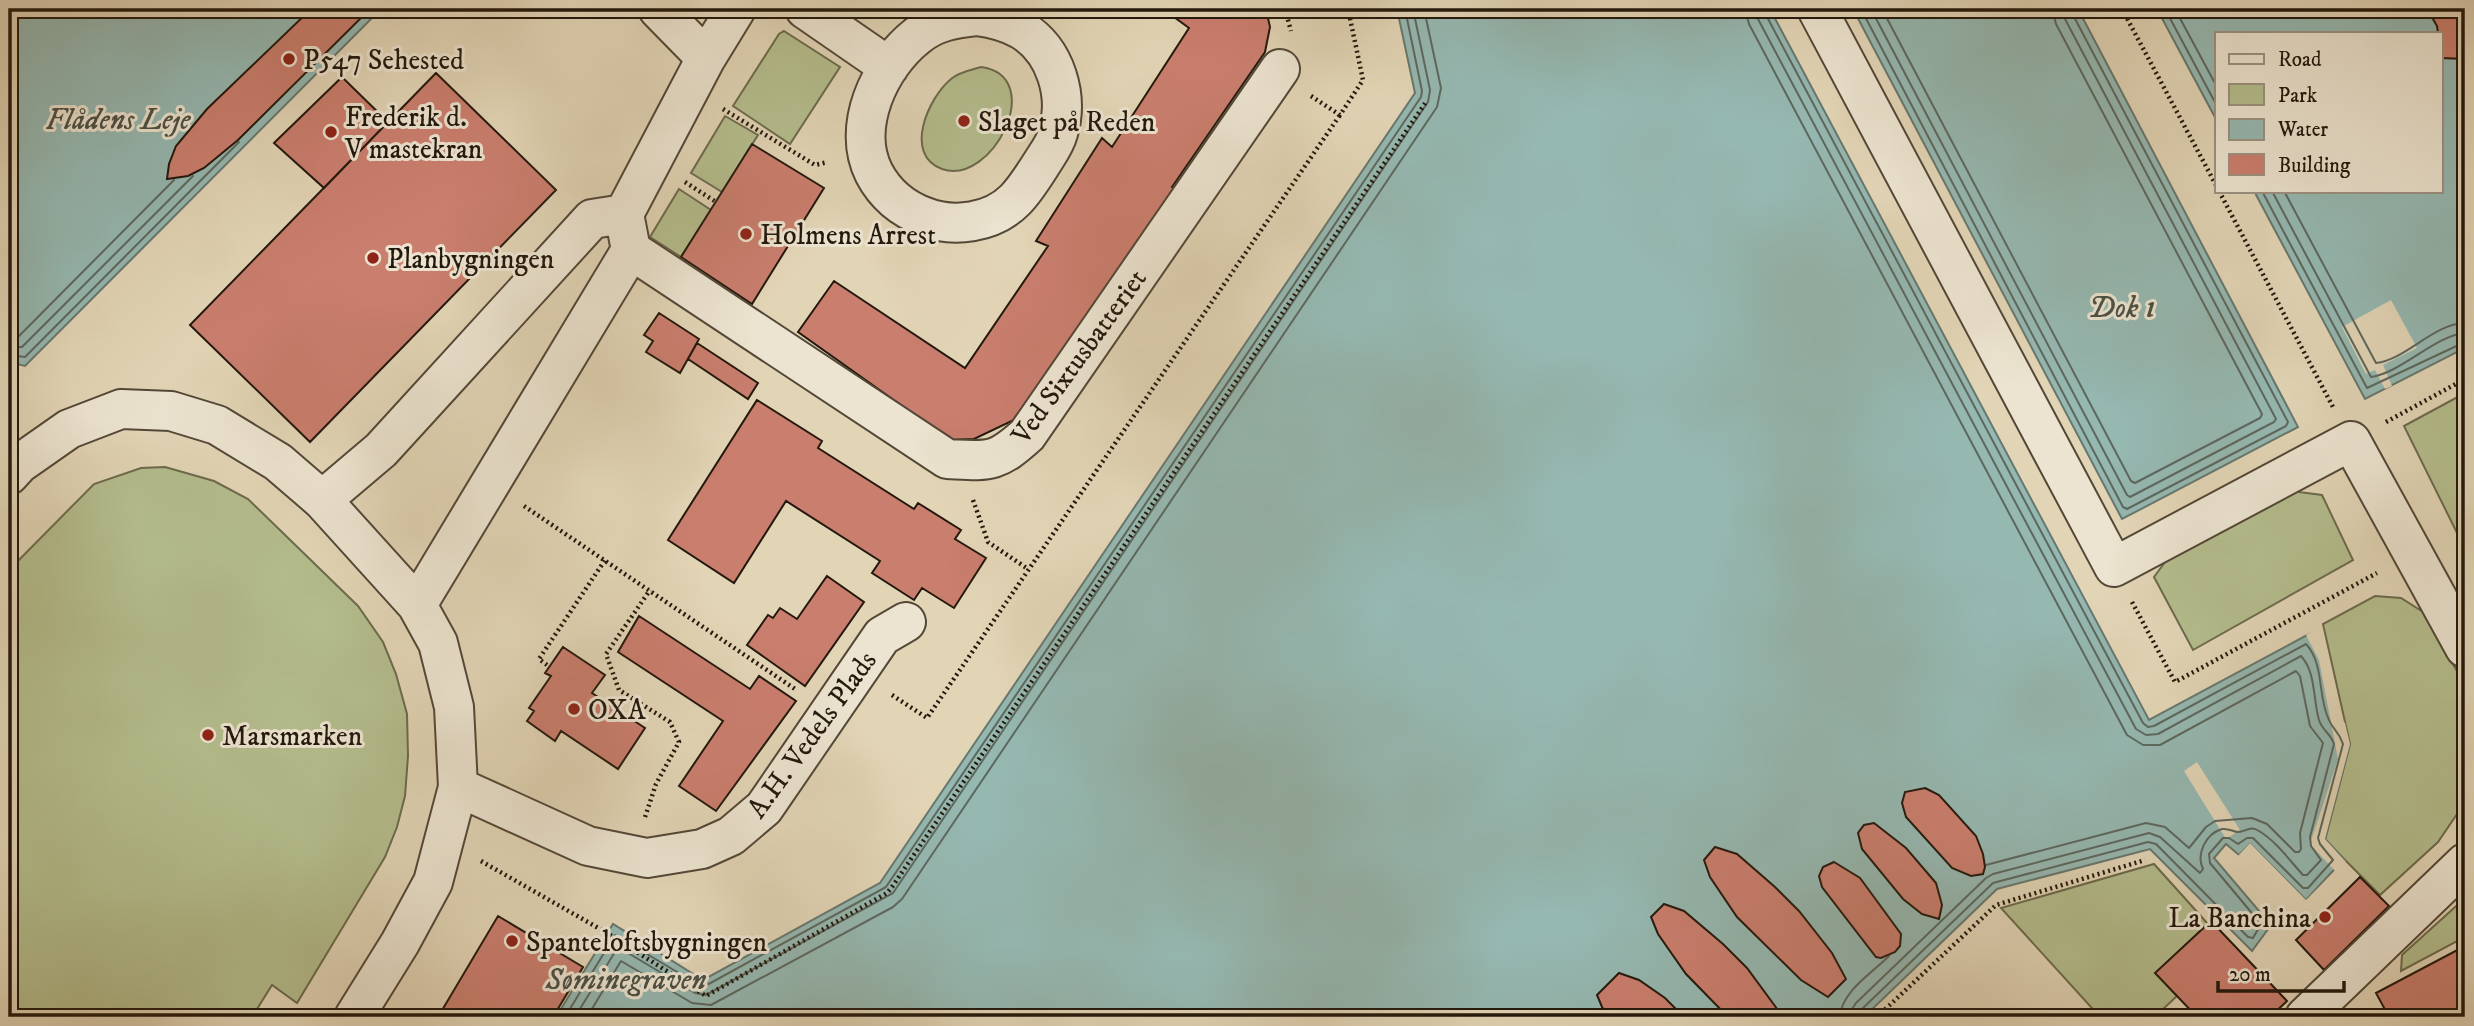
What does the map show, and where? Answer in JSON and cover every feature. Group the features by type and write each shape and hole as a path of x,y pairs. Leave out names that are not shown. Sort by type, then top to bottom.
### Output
{"street":[{"path":"658,9 698,73"},
{"path":"417,605 631,250 624,214 698,73 736,9"},
{"path":"805,9 889,67"},
{"path":"1817,9 2114,567 2351,441 2465,648"},
{"path":"976,16 995,19 1022,30 1035,42 1055,70 1061,86 1063,112 1058,136 1014,201 995,214 958,223 935,221 914,213 890,195 874,174 867,153 865,127 870,102 889,67 916,36 936,24 957,18 976,16"},
{"name":"Ved Sixtusbatteriet","path":"631,250 947,459 982,461 1006,454 1027,435 1278,71"},
{"path":"322,500 381,450 592,219 624,214"},
{"path":"12,465 69,429 121,409 171,411 217,425 278,462 322,500 417,605 438,643 454,708 458,786 433,881 400,943 354,1017"},
{"name":"A.H. Vedels Plads","path":"458,786 589,846 647,858 702,849 731,836 765,808 882,636 906,622"},
{"path":"2305,1017 2465,863"}],"path":[{"path":"889,693 927,718 1340,115 1363,80 1348,9"},
{"path":"2122,9 2215,183"},
{"path":"1278,71 1340,115"},
{"path":"698,73 815,165 867,153"},
{"path":"445,839 607,933 706,996 887,892 1426,102"},
{"path":"2220,192 2351,441 2465,379"},
{"path":"959,459 988,542 1028,569"},
{"path":"491,484 830,713"},
{"path":"2114,567 2175,682 2414,553"},
{"path":"547,665 539,659 605,560"},
{"path":"622,853 645,820 656,783 680,742 670,722 619,690 606,654 650,590"},
{"path":"1877,1017 1996,905 2145,860"}],"green space":[{"path":"784,31 840,67 790,144 733,106 779,34"},
{"path":"981,67 1001,75 1010,89 1011,108 1005,128 994,147 979,162 961,170 942,169 930,162 924,152 923,126 928,112 934,99 951,79"},
{"path":"725,116 758,135 722,192 691,173"},
{"path":"679,189 711,210 681,257 650,237"},
{"path":"2465,393 2465,549 2404,426"},
{"name":"Marsmarken","path":"165,467 214,481 248,499 358,606 383,642 396,674 407,714 405,796 397,827 385,857 297,1003 272,985 252,1017 9,1017 9,570 94,484 141,468"},
{"path":"2291,491 2322,495 2353,560 2193,650 2154,577 2174,550"},
{"path":"2375,596 2401,598 2423,612 2465,685 2465,793 2457,814 2438,842 2380,895 2325,840 2350,744 2323,624"},
{"path":"2154,864 2208,924 2156,973 2177,996 2162,1010 2168,1017 2100,1017 2001,908"},
{"path":"2465,898 2465,937 2401,971 2402,955"}],"water":[{"name":"Flådens Leje","path":"9,9 381,9 25,366 9,362"},
{"name":"Søminegraven","path":"1397,9 1770,9 2149,720 2311,633 2326,668 2335,717 2350,744 2325,839 2344,859 2306,900 2250,844 2239,855 2226,844 2214,858 2271,925 2252,951 2150,849 1997,889 1864,1017 556,1017 613,924 703,980 880,883 1415,93"},
{"name":"Dok 1","path":"1853,9 2078,9 2298,427 2122,519"},
{"path":"2157,9 2465,9 2465,348 2365,399 2255,192 2442,192 2442,32 2215,32 2215,117"}],"pier":[{"path":"2391,300 2417,348 2383,365 2392,386 2385,389 2375,370 2366,374 2342,327"},
{"path":"2313,630 2329,667 2338,715 2345,723 2350,744 2325,839 2346,862 2306,904 2250,848 2241,858 2237,857 2250,843 2306,900 2335,871 2310,844 2338,759 2319,660 2306,635"},
{"path":"2197,762 2240,830 2226,839 2184,771"}],"building":[{"name":"P547 Sehested","path":"311,9 370,9 238,140 204,168 188,176 167,179 176,146 207,109"},
{"path":"1163,9 1266,9 1270,27 1265,52 1172,187 1180,193 1016,419 974,439 950,440 798,332 834,281 965,368 1048,246 1036,241 1102,138 1112,147 1189,28"},
{"path":"2418,9 2465,9 2465,59 2442,58 2442,32 2438,32 2433,19"},
{"name":"Planbygningen","path":"436,73 556,190 310,442 190,325"},
{"name":"Frederik d. V mastekran","path":"342,77 388,122 324,188 274,143"},
{"name":"Holmens Arrest","path":"752,144 824,188 752,304 681,257"},
{"path":"659,313 699,339 680,373 646,352 653,341 644,335"},
{"path":"697,343 758,383 748,399 688,359"},
{"path":"757,400 822,441 818,448 914,509 918,503 961,530 955,539 986,558 954,608 922,588 914,600 872,573 880,561 786,501 734,583 668,540"},
{"path":"827,576 864,602 805,686 747,645 768,615 773,618 780,608 797,619"},
{"path":"639,616 750,689 759,676 796,701 716,811 679,786 723,721 618,652"},
{"name":"OXA","path":"563,647 605,675 592,693 645,728 618,769 561,731 555,741 527,721 534,711 529,708 551,676 545,673"},
{"path":"1925,788 1939,795 1976,836 1983,854 1983,874 1971,876 1952,868 1906,817 1902,803 1905,792"},
{"path":"1874,823 1906,848 1936,883 1942,905 1939,919 1922,914 1903,899 1862,849 1858,833 1864,825"},
{"path":"1715,847 1737,854 1775,887 1799,911 1832,953 1846,979 1828,997 1801,980 1737,917 1710,877 1704,860"},
{"path":"1834,862 1860,878 1901,934 1900,946 1895,952 1881,958 1876,957 1822,887 1819,876 1823,867"},
{"path":"2360,877 2389,906 2324,970 2296,940"},
{"path":"1664,904 1684,911 1723,944 1747,968 1783,1017 1728,1017 1686,974 1658,934 1651,917"},
{"name":"Spanteloftsbygningen","path":"498,916 583,967 553,1017 438,1017"},
{"path":"2211,921 2287,1001 2270,1017 2197,1017 2155,973"},
{"path":"2465,946 2465,1017 2389,1017 2376,993"},
{"path":"1619,973 1639,980 1665,998 1684,1017 1610,1017 1597,995"}],"place":[{"name":"P547 Sehested","path":"289,59"},
{"name":"Slaget på Reden","path":"964,121"},
{"name":"Frederik d. V mastekran","path":"331,132"},
{"name":"Holmens Arrest","path":"746,234"},
{"name":"Planbygningen","path":"373,258"},
{"name":"OXA","path":"574,709"},
{"name":"Marsmarken","path":"208,735"},
{"name":"La Banchina","path":"2325,917"},
{"name":"Spanteloftsbygningen","path":"512,941"}]}
